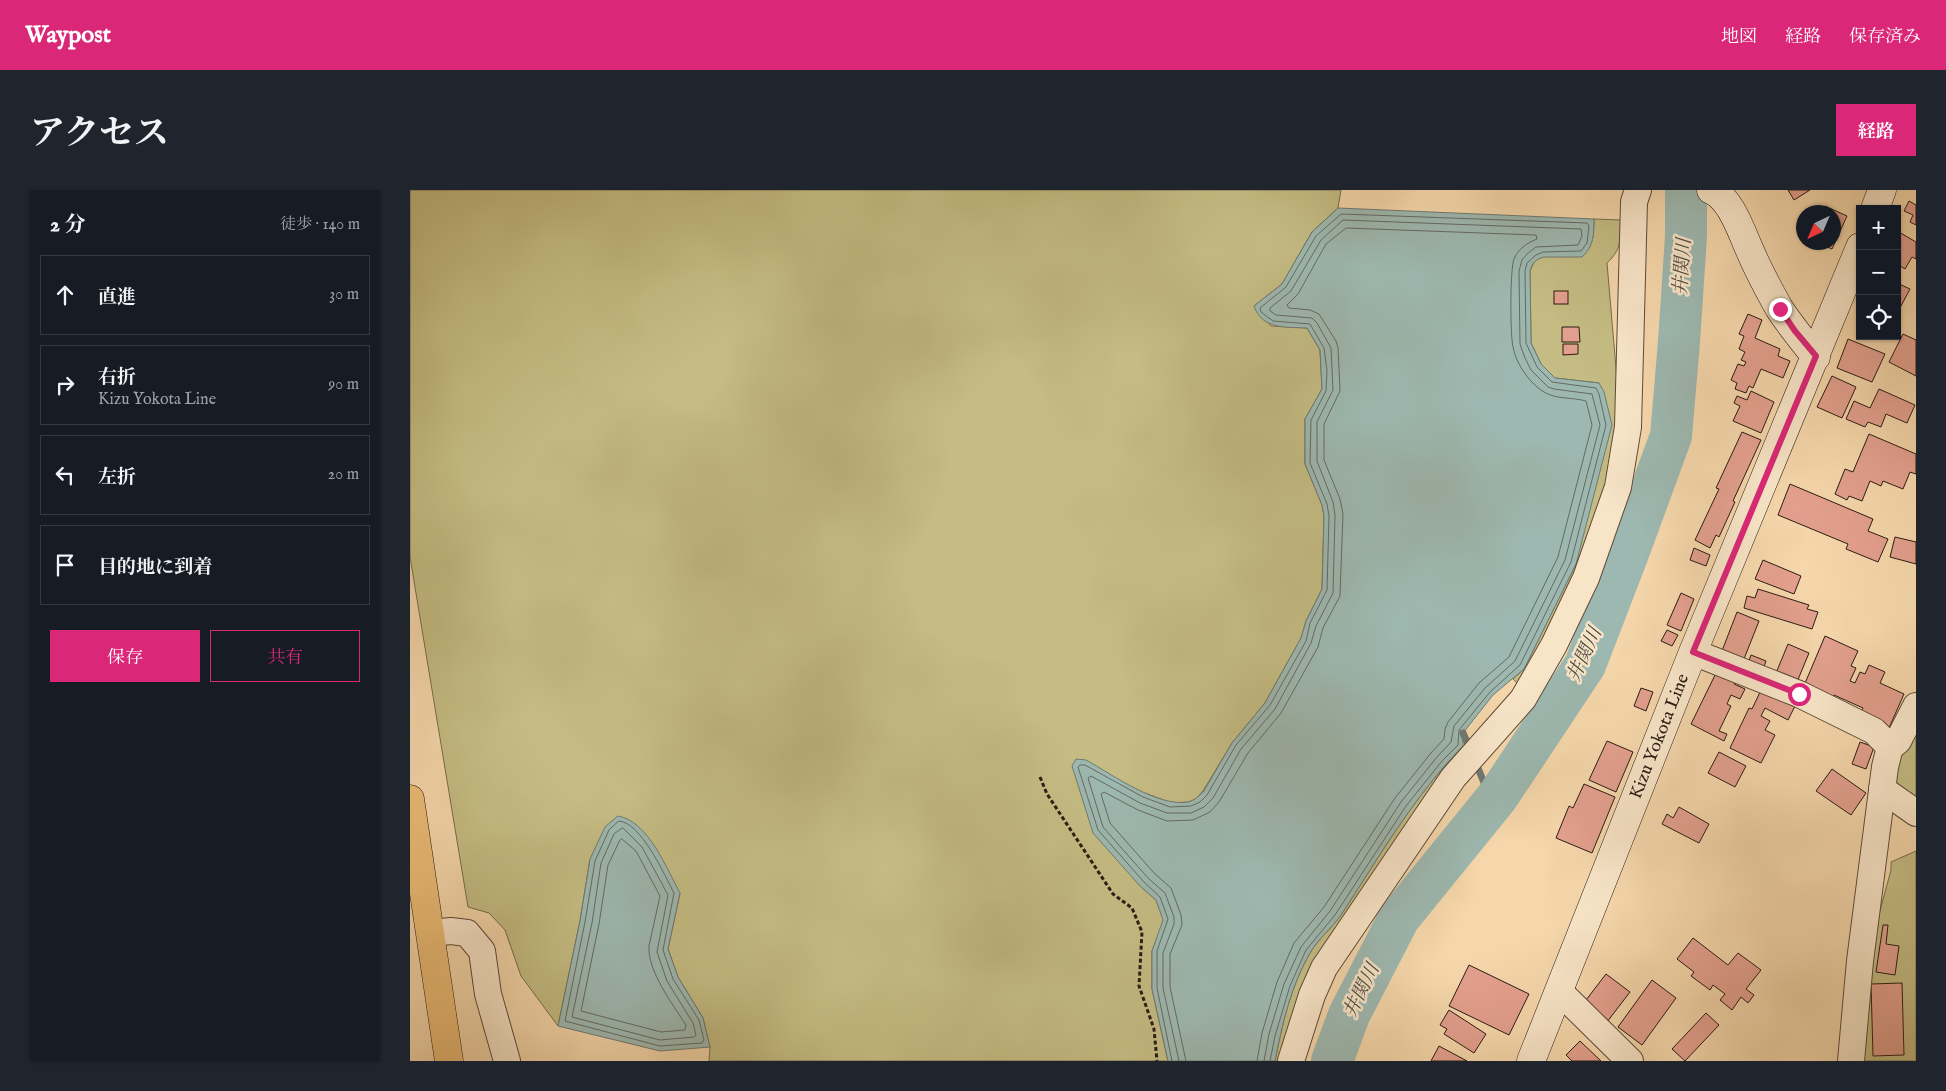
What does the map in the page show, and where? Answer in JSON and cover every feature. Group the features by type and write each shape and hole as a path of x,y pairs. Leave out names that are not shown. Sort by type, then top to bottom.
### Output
{"highway":[{"path":"410,799 449,1061"}],"main road":[{"path":"1711,190 1717,192 1734,215 1750,252 1780,309 1816,356"},
{"path":"1876,205 1882,190"},
{"name":"Kizu Yokota Line","path":"1531,1061 1560,992 1580,935 1693,652 1859,250"}],"street":[{"path":"1292,1061 1312,995 1324,968 1452,778 1523,698 1554,645 1586,578 1618,487 1628,427 1634,202 1638,190"},
{"path":"1693,652 1799,694 1874,732 1890,747"},
{"path":"1851,1061 1860,961 1882,789 1890,747 1898,741 1916,706"},
{"path":"1882,789 1916,812"},
{"path":"431,934 451,931 467,933 482,951 488,994 507,1061"},
{"path":"1560,992 1630,1061"}],"path":[{"path":"1040,777 1047,794 1113,894 1132,908 1139,923 1142,932 1139,986 1154,1029 1157,1061"}],"shaded area":[{"path":"410,190 1341,190 1338,208 1312,232 1282,284 1254,306 1271,326 1307,328 1320,350 1322,389 1305,419 1305,464 1322,505 1324,516 1322,589 1306,621 1301,638 1265,703 1232,743 1197,798 1189,802 1171,803 1145,793 1124,866 1140,886 1156,900 1164,920 1152,951 1152,989 1168,1061 709,1061 710,1047 703,1018 678,977 668,949 680,893 590,859 580,921 558,1026 521,976 505,930 489,913 468,907 410,557"},
{"path":"1594,219 1621,220 1618,248 1607,263 1621,426 1611,485 1580,575 1521,687 1513,679 1524,669 1576,564 1599,383 1555,378 1541,364 1531,343 1530,271 1534,262 1539,258 1593,238"},
{"path":"1916,721 1916,809 1891,783 1904,745"},
{"path":"1463,746 1468,750 1448,775 1286,1061 1275,1061 1292,992 1310,953 1341,915 1413,806 1445,765"},
{"path":"1916,851 1916,1061 1862,1061 1870,948 1891,870 1891,862"}],"water":[{"path":"1338,208 1594,219 1591,244 1582,257 1544,257 1537,260 1532,266 1530,271 1531,343 1541,364 1555,378 1599,383 1604,392 1612,425 1576,564 1524,669 1493,695 1463,733 1463,746 1445,765 1413,806 1341,915 1310,953 1292,992 1275,1061 1168,1061 1152,989 1152,951 1163,920 1156,900 1140,886 1093,833 1072,766 1076,759 1086,760 1149,795 1176,802 1192,801 1204,791 1232,743 1265,703 1301,638 1306,621 1322,589 1324,516 1322,505 1305,464 1305,419 1322,389 1320,350 1307,328 1276,326 1263,319 1254,306 1282,284 1312,232"},
{"path":"618,816 629,820 647,836 663,859 680,893 668,949 678,977 703,1018 710,1047 660,1051 558,1026 580,921 590,859 605,827"}],"building":[{"path":"1788,190 1810,190 1794,200"},
{"path":"1909,201 1916,205 1916,225 1910,222 1913,215 1904,211"},
{"path":"1841,213 1847,216 1841,229"},
{"path":"1901,233 1916,242 1916,259 1912,257 1905,269 1901,266"},
{"path":"1901,285 1910,289 1901,306"},
{"path":"1554,291 1568,291 1568,304 1554,304"},
{"path":"1748,314 1762,320 1755,338 1780,349 1778,356 1790,361 1783,378 1761,369 1753,388 1749,386 1746,393 1735,389 1737,383 1731,380 1738,364 1744,366 1746,362 1741,360 1745,352 1739,349 1744,336 1739,334"},
{"path":"1562,327 1579,327 1580,342 1562,342"},
{"path":"1903,334 1916,340 1916,376 1889,362"},
{"path":"1848,339 1885,354 1872,382 1837,368"},
{"path":"1563,344 1578,344 1578,354 1563,355"},
{"path":"1832,376 1856,387 1842,418 1817,407"},
{"path":"1879,389 1915,405 1907,423 1886,414 1881,427 1868,422 1865,427 1846,419 1854,401 1870,408"},
{"path":"1751,391 1774,402 1761,433 1733,421 1740,406 1734,403 1737,396 1747,400"},
{"path":"1742,432 1761,440 1719,537 1716,535 1710,548 1695,540 1719,489 1716,488"},
{"path":"1869,434 1916,454 1916,474 1910,472 1903,489 1883,481 1881,486 1870,481 1862,501 1849,496 1847,500 1835,494 1845,469 1853,472"},
{"path":"1790,484 1873,519 1868,531 1888,539 1878,562 1846,549 1848,544 1778,515"},
{"path":"1895,537 1916,542 1916,564 1890,557"},
{"path":"1694,548 1710,555 1706,566 1690,560"},
{"path":"1763,560 1801,576 1794,594 1755,579"},
{"path":"1758,589 1809,605 1807,609 1818,612 1812,629 1744,608 1747,596 1755,598"},
{"path":"1681,593 1694,599 1681,631 1667,625"},
{"path":"1737,612 1759,621 1742,664 1720,656"},
{"path":"1667,630 1678,635 1672,646 1661,641"},
{"path":"1825,636 1858,651 1851,666 1856,668 1850,681 1855,683 1860,672 1865,674 1869,665 1885,672 1880,683 1904,694 1889,728 1859,715 1863,708 1834,695 1832,700 1803,688"},
{"path":"1788,644 1809,653 1797,682 1776,673"},
{"path":"1751,655 1766,661 1762,672 1747,666"},
{"path":"1718,669 1737,678 1734,684 1745,689 1740,699 1731,695 1727,704 1731,706 1719,731 1727,734 1724,741 1691,724"},
{"path":"1641,688 1653,692 1646,711 1634,706"},
{"path":"1762,688 1796,704 1788,720 1765,708 1761,716 1770,721 1765,730 1775,735 1761,763 1730,748 1749,708 1752,709"},
{"path":"1607,741 1633,752 1616,792 1589,780"},
{"path":"1860,742 1874,747 1866,769 1852,764"},
{"path":"1719,752 1746,766 1735,787 1708,773"},
{"path":"1832,769 1866,793 1851,815 1816,791"},
{"path":"1584,784 1615,797 1592,853 1556,838 1569,806 1573,808"},
{"path":"1679,807 1709,824 1699,843 1662,824 1667,814 1673,818"},
{"path":"1883,925 1888,925 1886,944 1899,946 1895,975 1876,972"},
{"path":"1693,938 1728,965 1738,953 1761,970 1746,989 1754,995 1748,1003 1741,997 1732,1010 1720,1000 1725,994 1713,985 1710,990 1691,976 1694,972 1677,959"},
{"path":"1469,965 1529,994 1509,1035 1449,1006"},
{"path":"1606,974 1630,992 1607,1022 1583,1004"},
{"path":"1652,980 1676,998 1642,1045 1618,1027"},
{"path":"1902,983 1904,1055 1873,1056 1871,984"},
{"path":"1449,1010 1486,1034 1474,1053 1444,1034 1447,1029 1440,1025"},
{"path":"1706,1013 1719,1025 1685,1061 1672,1049"},
{"path":"1580,1041 1601,1061 1572,1061 1566,1055"},
{"path":"1439,1046 1467,1061 1431,1061"}],"waterway":[{"name":"井関川","path":"1332,1061 1349,1015 1399,918 1498,796 1585,665 1671,436 1686,236 1686,190"},
{"path":"1463,733 1470,749"},
{"path":"1475,761 1485,785 1498,796"}],"route":[{"path":"1780,309 1816,356 1693,652 1799,694"}]}
